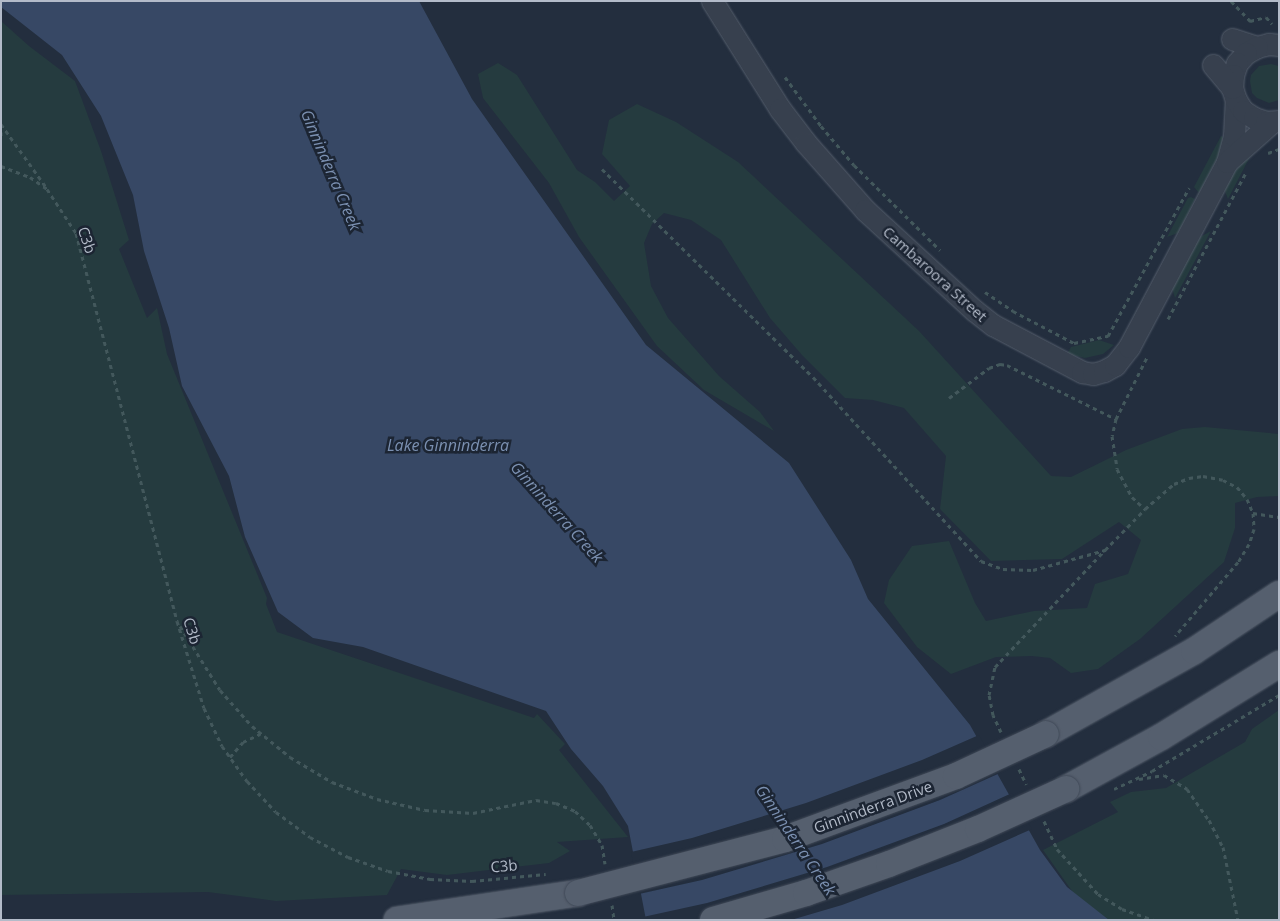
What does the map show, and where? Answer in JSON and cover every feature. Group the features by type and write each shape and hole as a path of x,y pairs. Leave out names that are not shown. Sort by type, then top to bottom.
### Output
{"main road":[{"name":"Ginninderra Drive","path":"398,920 578,893 785,839 956,776 1046,734 1194,650 1279,594"},
{"path":"713,920 806,893 889,864 978,829 1066,789 1162,736 1279,664"}],"street":[{"name":"Cambaroora Street","path":"712,1 780,109 806,143 865,210 975,312 993,325 1082,372 1092,374 1104,371 1123,357 1227,162 1234,136 1233,75 1237,63 1246,54 1272,40"},
{"path":"1232,39 1272,40"},
{"path":"1213,65 1234,94 1243,111 1254,118 1275,121"},
{"name":"Cambaroora Street","path":"1227,162 1275,121"}],"path":[{"path":"1231,1 1250,21 1266,17 1272,40"},
{"path":"780,69 821,126 854,165 944,254"},
{"path":"1,124 47,189"},
{"path":"1,132 1,137"},
{"path":"1261,155 1279,149"},
{"name":"C3b","path":"1,166 30,177 47,189 76,232 176,621 204,708 230,758 247,781 276,812 310,837 348,858 388,871 430,879 472,880 555,873"},
{"path":"1166,323 1250,166"},
{"path":"602,169 813,377 981,561 1003,569 1033,570 1105,550"},
{"path":"984,291 1012,311 1074,343 1108,336 1192,182"},
{"path":"1145,509 1132,497 1116,469 1112,436 1116,419 1152,349"},
{"path":"949,398 989,368 1000,364 1008,365 1116,419"},
{"path":"1001,733 993,715 989,695 995,668 1105,550 1145,509 1174,484 1189,478 1203,476 1223,480 1237,487 1248,498 1253,513 1252,536 1238,562 1170,642"},
{"path":"1253,513 1279,516"},
{"path":"176,621 220,690 261,734 290,757 332,782 377,799 425,810 473,813 536,800 566,806 583,818 596,833 602,845 606,873"},
{"path":"1238,920 1223,847 1209,820 1187,788 1164,775 1136,779 1279,695"},
{"path":"230,758 243,742 261,734"},
{"path":"1019,769 1027,786"},
{"path":"1040,814 1057,849 1098,894 1122,909 1154,920"},
{"path":"611,901 614,920"}],"green space":[{"path":"1,21 29,46 75,81 101,151 129,240 119,249 147,318 157,308 167,354 267,598 266,604 277,632 534,718 537,714 565,744 559,750 628,837 557,842 570,851 549,863 447,875 401,869 387,895 276,901 208,892 1,895"},
{"path":"498,63 517,75 577,170 595,182 614,201 630,186 602,154 609,120 637,104 676,122 738,162 919,331 1051,476 1071,477 1126,450 1182,429 1205,427 1279,434 1279,496 1257,497 1235,503 1235,528 1224,562 1140,639 1098,669 1071,673 1050,658 1032,656 996,657 951,674 917,647 884,603 889,580 912,546 949,541 975,603 986,621 1034,611 1087,608 1095,584 1128,574 1141,540 1119,522 1062,559 991,561 940,509 946,456 904,408 873,400 845,398 802,355 770,318 721,240 691,220 664,213 652,224 644,243 651,286 668,318 719,376 760,412 774,431 704,390 657,346 579,237 549,183 483,98 478,74"},
{"path":"1271,64 1279,66 1279,100 1269,103 1257,98 1252,93 1250,81 1251,75 1259,66"},
{"path":"1221,136 1226,138 1223,147 1199,193 1194,187"},
{"path":"1254,149 1228,199 1224,189 1243,159"},
{"path":"1188,198 1195,199 1178,233 1167,237"},
{"path":"1211,231 1175,298 1172,288 1200,237"},
{"path":"1099,340 1114,345 1103,354 1085,358 1067,354 1071,347"},
{"path":"1279,710 1279,920 1101,920 1075,899 1072,891 1043,850 1118,812 1110,802 1131,792 1166,788 1245,742 1252,729"}],"water":[{"name":"Lake Ginninderra","path":"1,1 419,1 472,99 646,345 789,463 851,560 868,599 970,725 1040,850 1067,887 1109,920 646,920 628,826 603,786 571,749 546,711 363,647 313,638 278,612 245,537 229,476 182,386 169,328 144,251 133,195 101,116 62,55 1,7"}],"pier":[{"path":"979,735 1000,773 940,800 822,844 702,880 639,894 631,852 692,838 806,803 922,760"},
{"path":"1012,793 1032,829 960,861 842,905 791,920 644,920 643,917 707,903 827,867 944,824"}],"water label":[{"name":"Ginninderra Creek","path":"331,170"},
{"name":"Ginninderra Creek","path":"557,512"},
{"name":"Ginninderra Creek","path":"796,840"}]}
